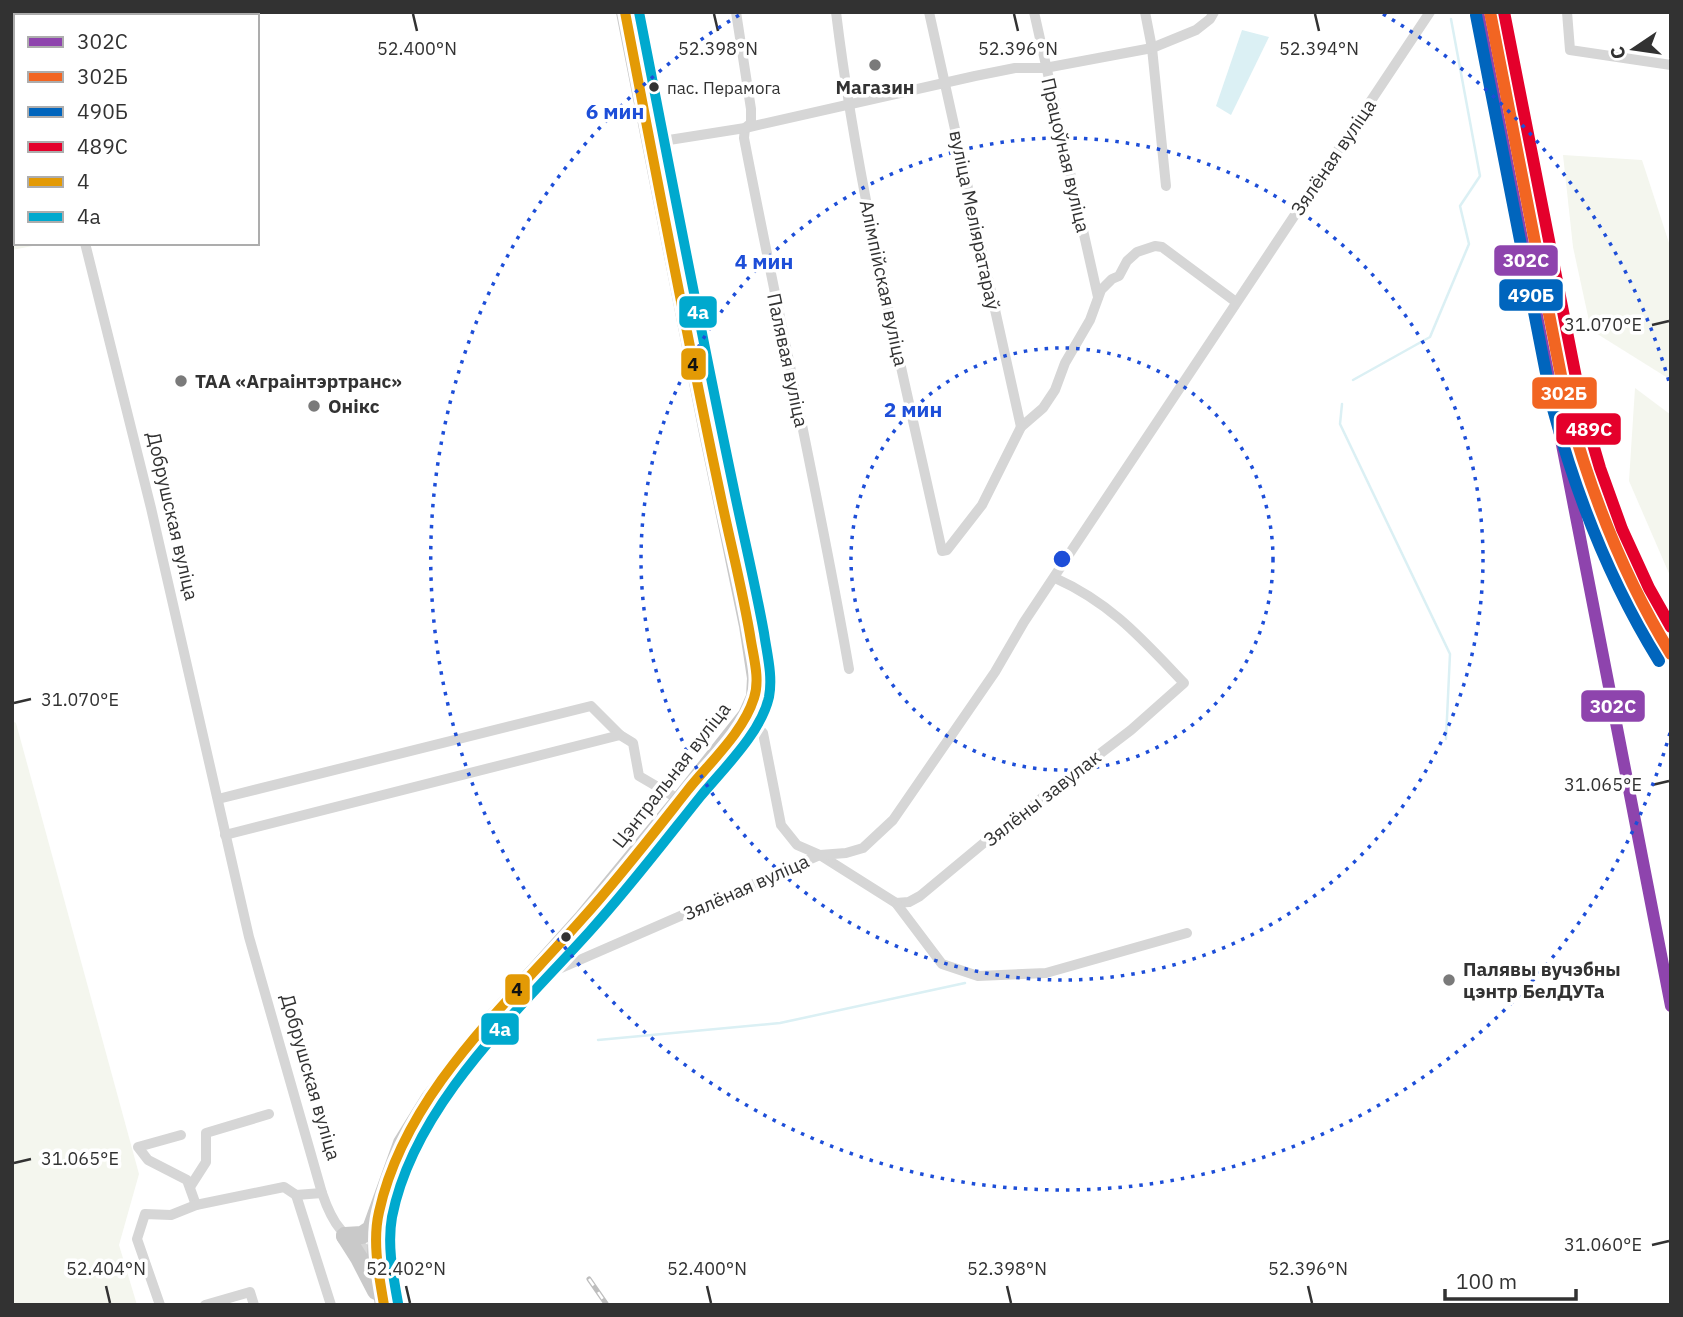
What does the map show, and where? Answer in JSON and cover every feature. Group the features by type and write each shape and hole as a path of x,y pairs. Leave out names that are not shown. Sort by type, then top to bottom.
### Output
{"main road":[{"name":"Цэнтральная вуліца","path":"376,1256 379,1213 389,1174 412,1125 447,1075 520,986 600,897 680,800 747,715 755,697 756,678 748,626 625,12"},
{"path":"345,1236 362,1236 371,1229 379,1213"},
{"path":"345,1236 383,1305"},
{"path":"376,1256 383,1305"}],"street":[{"name":"Палявая вуліца","path":"736,12 751,109 751,123 745,128 744,138 826,534 849,669"},
{"name":"Алімпійская вуліца","path":"836,12 847,104 892,326 942,551 947,550 982,505 1020,427"},
{"name":"вуліца Меліяратараў","path":"929,12 1020,427"},
{"name":"Працоўная вуліца","path":"1034,12 1098,297"},
{"path":"1145,12 1152,48 1166,186"},
{"path":"650,143 745,128 1015,68 1045,68 1152,48 1196,30 1210,19 1214,12"},
{"name":"Зялёная вуліца","path":"520,986 820,855 846,853 863,848 893,820 995,672 1024,622 1430,12"},
{"path":"1567,12 1570,50 1671,65"},
{"name":"Добрушская вуліца","path":"85,245 148,498 249,937 322,1193 335,1225 345,1236 376,1256"},
{"path":"1020,427 1043,408 1055,390 1065,363 1090,320 1098,297 1106,284 1119,276 1127,261 1136,252 1155,246 1162,247 1236,302"},
{"name":"Зялёны завулак","path":"896,903 909,902 920,896 990,838 1131,730 1184,683 1106,606 1055,578"},
{"path":"218,799 591,706 620,735 633,743 639,776 680,800"},
{"path":"747,715 762,733 781,825 797,845 820,855 896,903 942,964 978,976 1046,973 1187,933"},
{"path":"225,835 620,735"},
{"path":"190,1187 206,1162 206,1133 269,1114"},
{"path":"181,1135 138,1147 148,1160 187,1180 196,1205"},
{"path":"160,1305 137,1239 145,1213 171,1215 196,1205 284,1186 296,1195 331,1305"},
{"path":"296,1195 322,1193"},
{"path":"205,1305 250,1292 254,1305"}],"shaded area":[{"path":"1242,30 1269,37 1231,115 1216,106"},
{"path":"12,37 14,245 38,245 12,250"},
{"path":"1563,155 1642,160 1671,249 1671,380 1591,330 1573,247"},
{"path":"1635,388 1671,415 1671,578 1629,481"},
{"path":"12,721 16,723 139,1174 119,1245 137,1305 12,1305"}],"waterway":[{"path":"1353,380 1430,337 1469,244 1460,206 1480,176 1451,19"},
{"path":"1342,404 1340,424 1450,654 1446,739"},
{"path":"598,1040 780,1023 965,983"}],"railway":[{"path":"1482,12 1671,983"},
{"path":"589,1279 607,1305"}],"transit line":[{"name":"4","path":"384,1305 377,1258 379,1212 392,1169 434,1090 461,1054 596,903 725,747 749,711 756,691 756,670 748,622 695,373 625,12"},
{"name":"4а","path":"398,1303 390,1249 392,1217 404,1176 422,1136 472,1062 604,915 740,750 758,724 769,697 770,673 760,614 639,12"},
{"name":"302С","path":"1478,12 1671,1006"},
{"name":"302Б","path":"1490,12 1567,406 1610,534 1638,595 1671,654"},
{"name":"489С","path":"1504,12 1581,403 1622,529 1649,588 1671,627"},
{"name":"490Б","path":"1476,15 1553,409 1584,507 1610,570 1659,661"}],"place":[{"name":"Магазин","path":"875,65"},
{"name":"пас. Перамога","path":"654,87"},
{"name":"ТАА «Аграінтэртранс»","path":"181,381"},
{"name":"Онікс","path":"314,406"},
{"name":"Палявы вучэбны цэнтр БелДУТа","path":"1449,980"}]}
